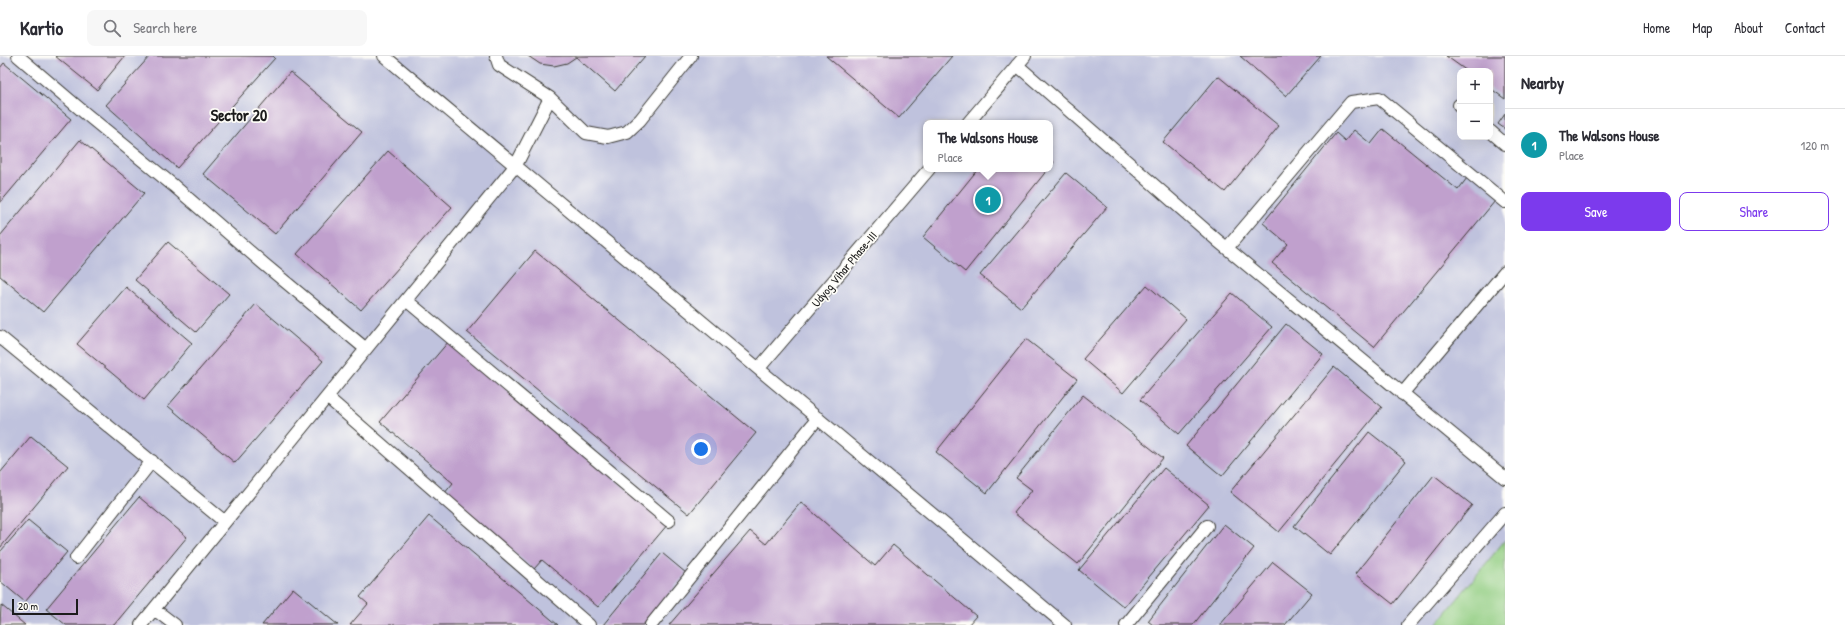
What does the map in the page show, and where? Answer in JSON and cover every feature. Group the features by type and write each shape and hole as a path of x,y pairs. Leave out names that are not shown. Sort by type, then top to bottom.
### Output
{"lane":[{"path":"18,56 366,349"},
{"path":"384,56 1065,625"},
{"path":"496,56 499,65 550,98 586,133 608,137 627,132 640,120 691,56"},
{"path":"971,120 1021,60 1227,248 1505,478"},
{"path":"141,625 516,165 550,98"},
{"path":"1227,248 1351,102 1379,98 1505,202"},
{"path":"1493,134 1505,144"},
{"name":"Udyog Vihar Phase-III","path":"759,368 926,172"},
{"path":"1402,394 1505,272"},
{"path":"406,300 669,521"},
{"path":"0,337 225,522"},
{"path":"327,397 589,625"},
{"path":"651,625 818,418"},
{"path":"76,558 152,461"},
{"path":"1408,625 1505,513"},
{"path":"1126,625 1207,526"},
{"path":"154,609 175,625"}],"shaded area":[{"path":"0,56 1505,56 1505,625 0,625"}],"green space":[{"path":"1505,540 1505,625 1436,625"}],"building":[{"path":"55,56 125,56 97,90"},
{"path":"150,56 273,56 275,58 177,168 106,105"},
{"path":"528,56 645,56 615,91 576,57 567,63 554,66 540,64"},
{"path":"826,56 952,56 899,118"},
{"path":"1240,56 1321,56 1286,96"},
{"path":"1446,56 1505,56 1505,99 1493,90 1493,68 1463,68"},
{"path":"4,63 71,119 0,203 0,68"},
{"path":"290,72 362,132 275,234 203,174"},
{"path":"1218,76 1279,126 1225,192 1163,142"},
{"path":"1505,114 1505,129 1498,124"},
{"path":"1383,129 1458,190 1467,178 1495,201 1374,347 1272,263 1288,244 1263,223 1336,133 1345,141 1354,130 1371,144"},
{"path":"80,140 144,193 43,312 0,276 0,236"},
{"path":"388,151 452,207 361,310 297,254"},
{"path":"976,172 1046,172 965,272 923,237"},
{"path":"1066,173 1107,207 1021,308 980,275"},
{"path":"168,242 229,294 196,332 135,280"},
{"path":"535,251 756,433 689,514 467,332"},
{"path":"1147,285 1186,319 1123,393 1083,359"},
{"path":"126,287 192,343 144,400 77,344"},
{"path":"1232,293 1272,327 1179,434 1140,400"},
{"path":"256,304 323,361 235,463 168,406"},
{"path":"1286,324 1323,354 1222,476 1186,446"},
{"path":"1026,339 1077,379 987,493 936,452"},
{"path":"449,341 668,524 598,607 542,560 534,569 444,494 453,483 380,422"},
{"path":"1334,367 1382,407 1279,532 1230,492"},
{"path":"1083,395 1163,458 1078,564 1014,513 1032,490 1016,478"},
{"path":"1369,432 1406,461 1330,555 1294,526"},
{"path":"31,436 68,466 0,548 0,473"},
{"path":"1164,468 1209,505 1124,607 1079,570"},
{"path":"1434,475 1472,505 1393,604 1355,574"},
{"path":"139,497 187,537 114,625 66,625 46,609"},
{"path":"801,502 875,566 893,545 976,616 968,625 669,625 750,531 766,544"},
{"path":"429,516 558,625 350,625 368,604 360,597"},
{"path":"28,520 67,552 25,602 0,581 0,552"},
{"path":"1224,524 1254,548 1193,625 1153,625 1148,621"},
{"path":"662,553 686,573 643,625 603,625"},
{"path":"1273,562 1312,593 1285,625 1220,625"},
{"path":"293,588 338,625 262,625"},
{"path":"1,605 25,625 0,625"}],"place":[{"name":"The Walsons House","path":"988,200"}],"district":[{"name":"Sector 20","path":"239,115"}]}
